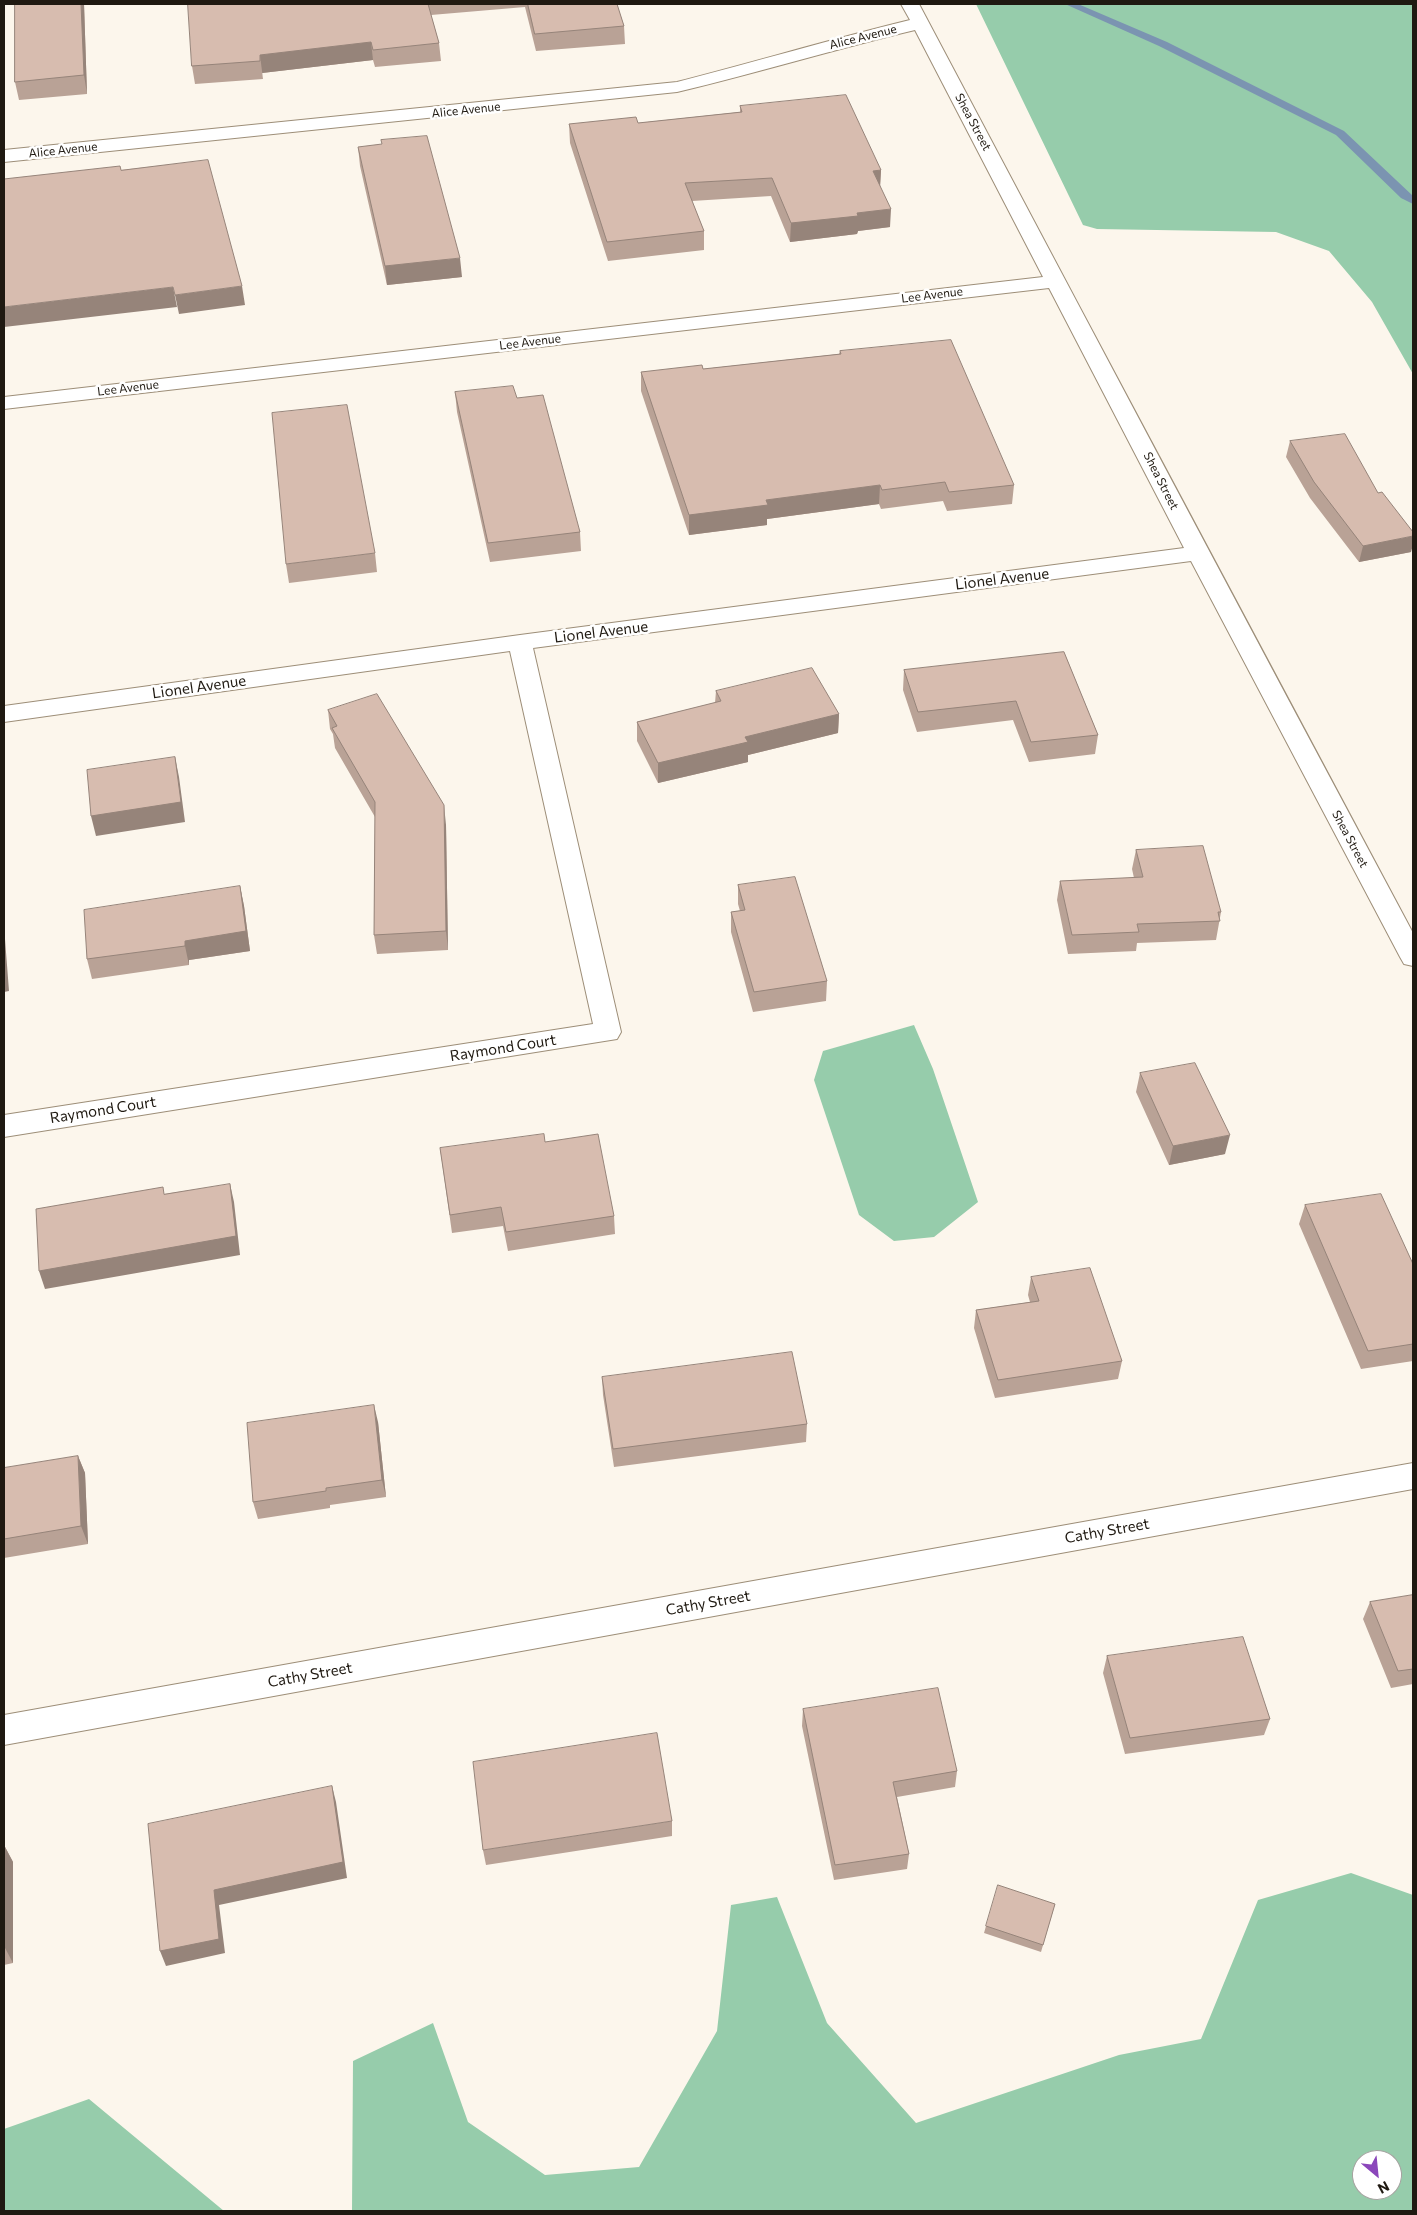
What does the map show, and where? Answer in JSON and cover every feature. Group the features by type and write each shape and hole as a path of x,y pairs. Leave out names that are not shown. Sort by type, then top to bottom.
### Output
{"street":[{"name":"Shea Street","path":"910,4 1198,553 1413,957"},
{"name":"Alice Avenue","path":"4,156 658,90 710,80 836,43 920,23"},
{"name":"Lee Avenue","path":"4,402 1057,281"},
{"name":"Lionel Avenue","path":"4,714 520,642 1198,553"},
{"name":"Raymond Court","path":"4,1126 608,1032 520,642"},
{"name":"Cathy Street","path":"4,1730 1413,1476"}],"green space":[{"path":"976,4 1413,4 1413,374 1372,302 1329,251 1276,232 1097,229 1083,225"},
{"path":"914,1025 933,1069 978,1202 934,1237 894,1241 859,1215 814,1080 823,1051"},
{"path":"1351,1873 1413,1895 1413,2211 352,2211 353,2061 433,2023 468,2122 545,2175 639,2167 717,2031 731,1905 777,1897 827,2023 916,2123 1119,2055 1201,2039 1258,1900"},
{"path":"89,2099 224,2211 4,2211 4,2129"}],"building":[{"path":"15,4 81,4 84,75 15,82"},
{"path":"188,4 428,4 439,43 373,50 371,42 260,55 260,61 192,66"},
{"path":"528,4 617,4 624,26 535,34"},
{"path":"846,95 881,170 873,171 891,209 857,213 858,216 791,223 772,178 685,183 704,231 607,242 569,124 636,117 638,123 742,112 740,106"},
{"path":"427,136 460,258 385,266 358,147 382,144 381,140"},
{"path":"208,160 242,286 175,295 173,287 4,307 4,179 120,166 121,170"},
{"path":"951,340 1014,485 949,492 945,482 882,490 880,485 766,500 768,505 689,515 641,372 702,365 703,369 841,354 840,351"},
{"path":"513,386 517,398 543,395 580,532 488,543 455,392"},
{"path":"347,405 375,553 286,564 272,413"},
{"path":"1345,434 1378,493 1382,492 1413,532 1413,536 1363,546 1314,482 1290,441"},
{"path":"1064,652 1098,735 1031,742 1016,701 918,712 904,670"},
{"path":"812,668 839,714 745,737 748,742 658,763 637,722 721,701 716,691"},
{"path":"377,694 444,805 446,931 374,935 375,802 332,728 337,726 328,710"},
{"path":"175,757 181,802 91,816 87,770"},
{"path":"1203,846 1221,912 1218,912 1220,921 1137,924 1139,932 1072,935 1060,881 1143,877 1136,850"},
{"path":"795,877 827,981 754,992 731,912 745,910 738,885"},
{"path":"240,886 246,931 185,941 185,946 87,959 84,910"},
{"path":"1195,1063 1230,1135 1173,1146 1140,1073"},
{"path":"544,1134 545,1142 598,1134 614,1216 506,1232 501,1207 450,1215 440,1148"},
{"path":"230,1184 236,1236 39,1271 36,1209 163,1187 164,1194"},
{"path":"1381,1194 1413,1264 1413,1344 1368,1351 1305,1205"},
{"path":"1090,1268 1122,1361 998,1380 976,1310 1039,1301 1031,1277"},
{"path":"792,1352 807,1424 613,1449 602,1377"},
{"path":"374,1405 382,1480 326,1488 326,1491 253,1502 247,1423"},
{"path":"78,1456 81,1526 4,1539 4,1468"},
{"path":"1413,1595 1413,1669 1398,1671 1370,1602"},
{"path":"1243,1637 1270,1719 1130,1738 1107,1656"},
{"path":"938,1688 957,1771 893,1782 909,1854 835,1865 803,1709"},
{"path":"657,1733 672,1821 483,1850 473,1762"},
{"path":"332,1786 343,1862 214,1890 219,1939 160,1951 148,1824"},
{"path":"998,1885 1055,1904 1043,1945 986,1926"}],"waterway":[{"path":"1070,4 1163,44 1340,133 1405,196 1413,201"}]}
